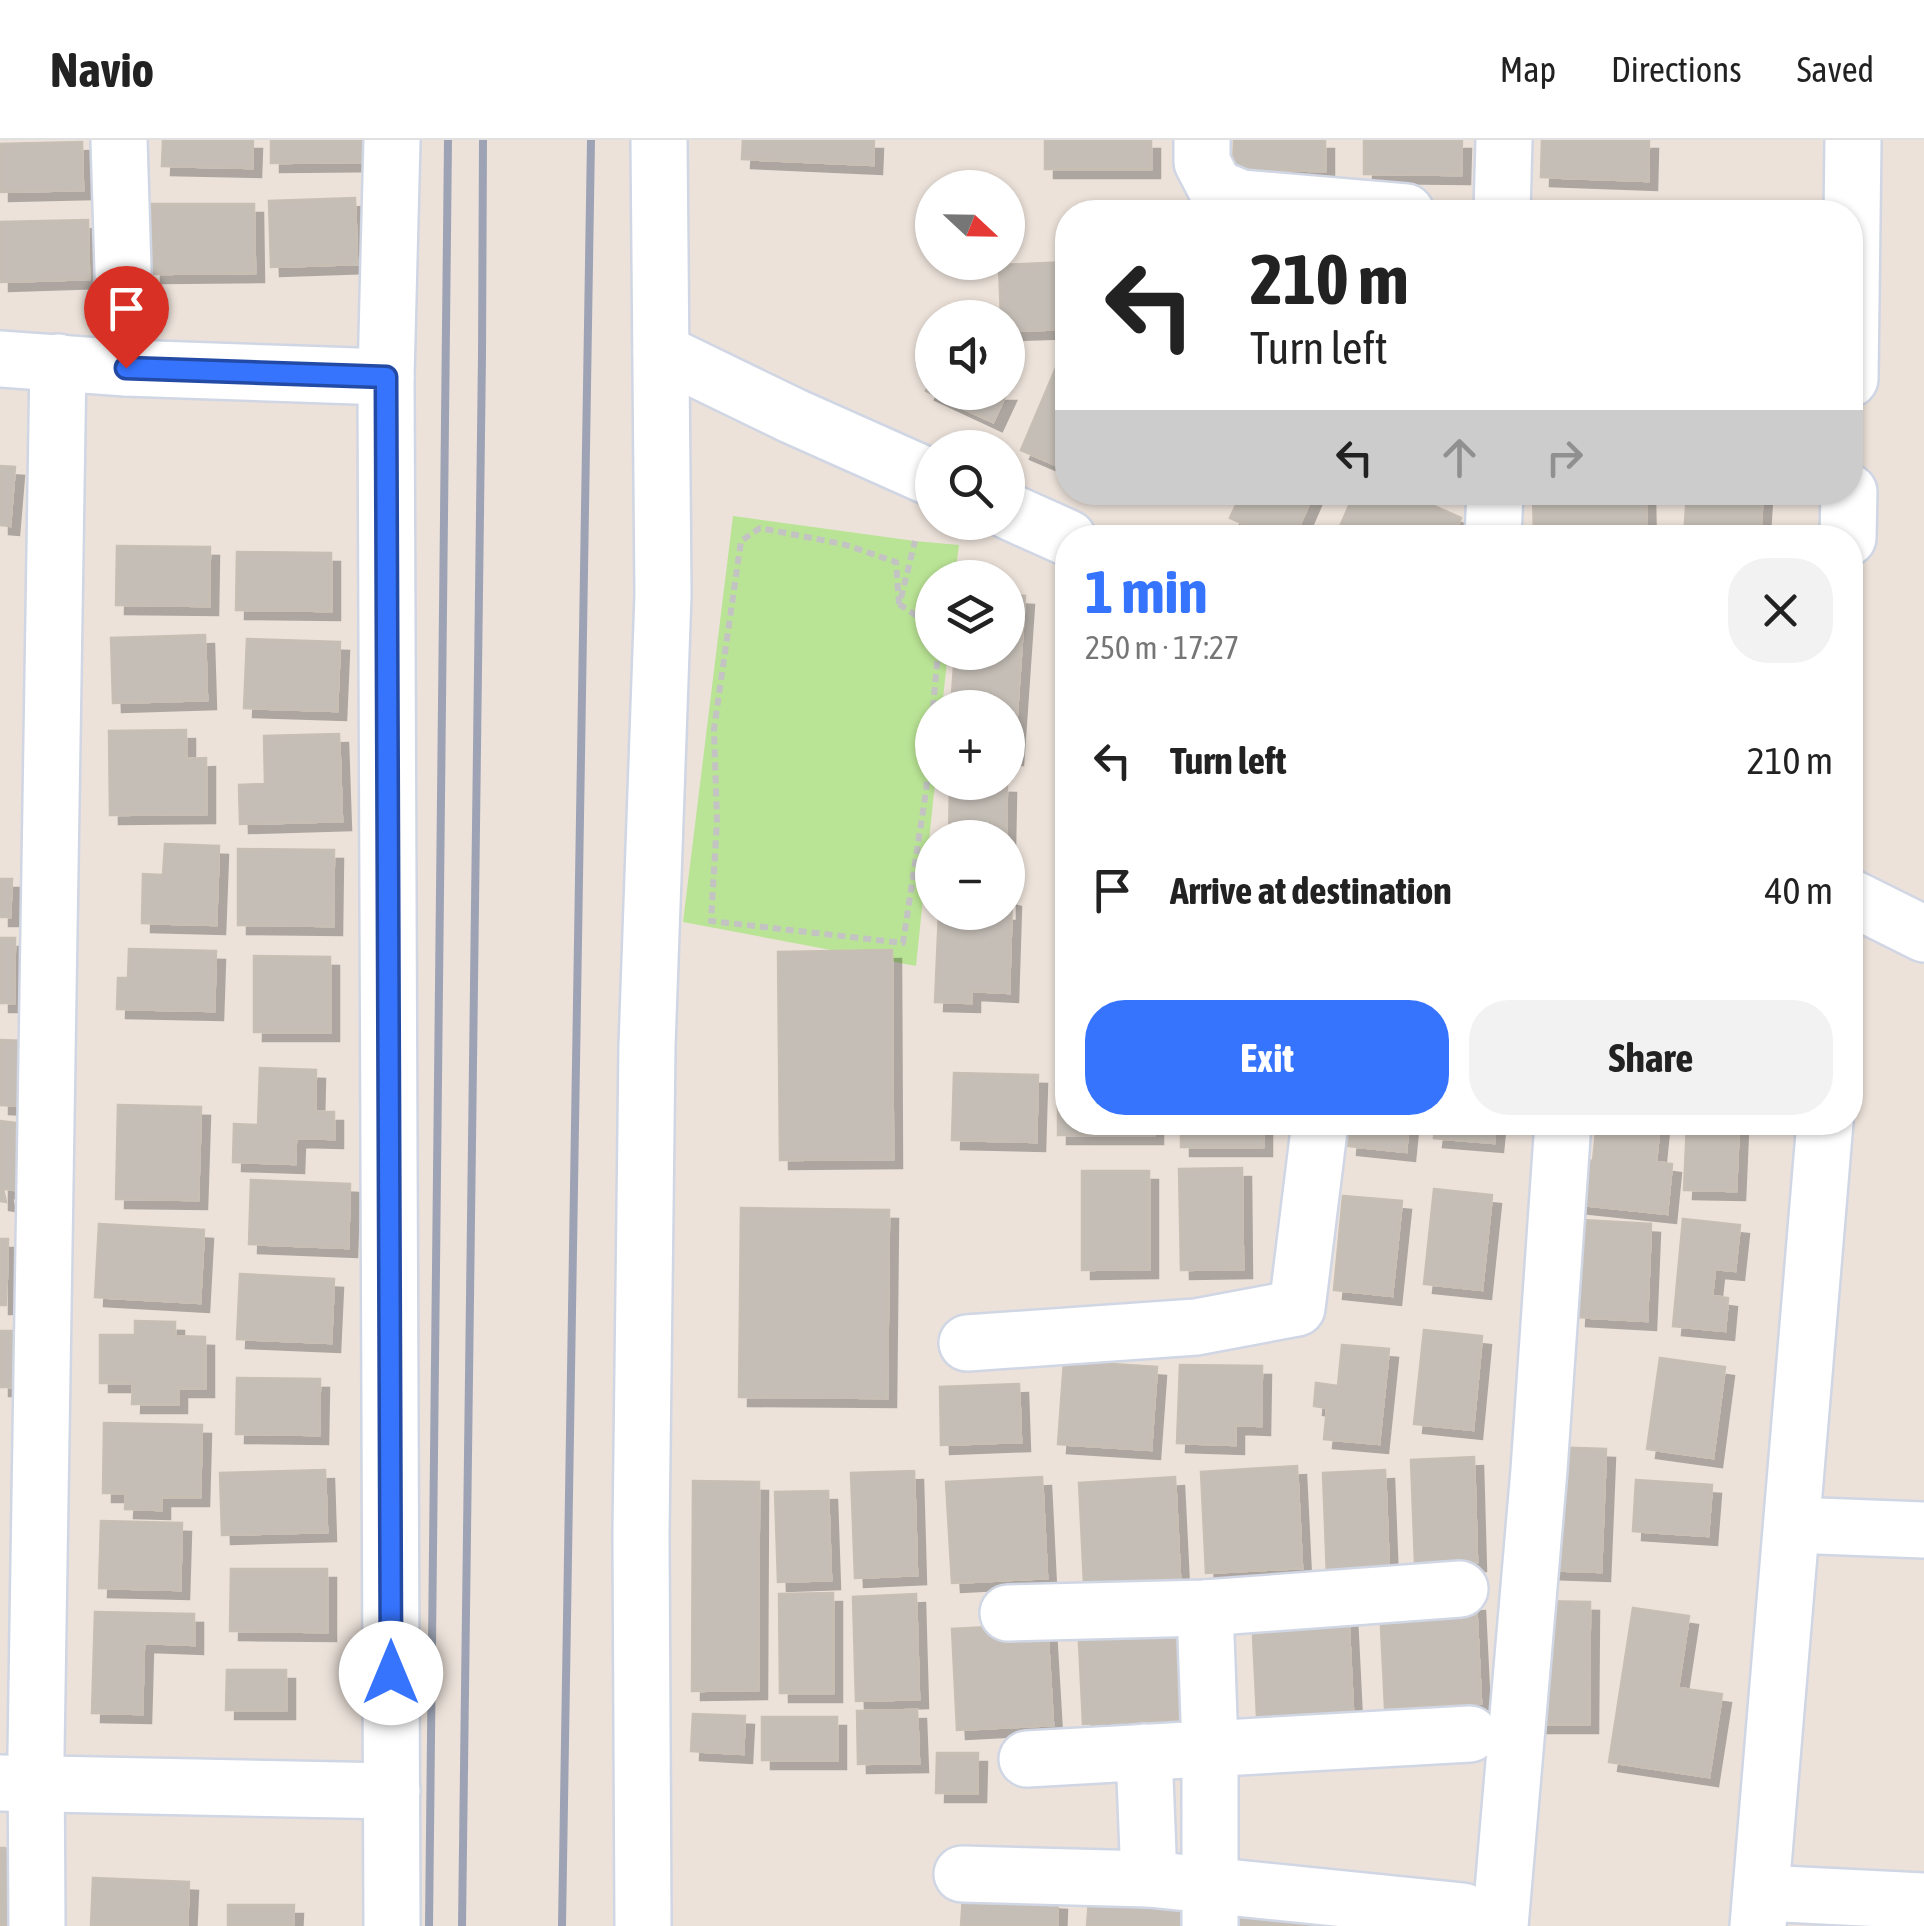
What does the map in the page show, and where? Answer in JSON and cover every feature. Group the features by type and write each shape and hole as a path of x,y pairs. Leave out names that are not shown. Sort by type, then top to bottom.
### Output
{"street":[{"path":"120,140 126,368"},
{"path":"392,140 386,377 392,1926"},
{"path":"643,1926 642,1436 648,1046 662,594 659,140"},
{"path":"1202,140 1202,162 1215,187 1241,198 1265,200"},
{"path":"1502,200 1504,140"},
{"path":"1852,200 1853,140"},
{"path":"661,352 915,470"},
{"path":"0,359 126,368 386,377"},
{"path":"37,1926 18,1783 58,362"},
{"path":"1025,519 1055,532"},
{"path":"1863,903 1924,934"},
{"path":"968,1343 1196,1327 1296,1308 1318,1135"},
{"path":"962,1874 1149,1879 1210,1906 1482,1918 1537,1490 1562,1135"},
{"path":"1824,1135 1760,1909 1924,1902"},
{"path":"1792,1525 1924,1530"},
{"path":"1008,1613 1205,1608 1460,1589"},
{"path":"1205,1608 1210,1906"},
{"path":"1028,1759 1470,1734"},
{"path":"1144,1752 1149,1879"},
{"path":"18,1783 392,1790"}],"path":[{"path":"900,604 896,562 842,544 760,528 741,541 714,728 712,921 902,944 925,800"},
{"path":"900,604 915,541"},
{"path":"900,604 915,614"}],"green space":[{"path":"733,516 959,545 957,560 915,560 915,670 946,670 944,690 915,690 915,800 933,800 931,820 915,820 915,930 920,930 916,966 683,922"}],"building":[{"path":"163,140 253,140 252,168 162,166"},
{"path":"271,140 373,140 373,162 271,163"},
{"path":"743,140 874,140 873,165 742,159"},
{"path":"1045,140 1151,140 1151,169 1045,169"},
{"path":"1234,140 1325,140 1325,171 1233,170"},
{"path":"1364,140 1462,140 1461,175 1364,174"},
{"path":"1542,140 1649,140 1648,181 1541,177"},
{"path":"82,142 83,190 0,192 0,144"},
{"path":"355,198 357,264 271,267 269,201"},
{"path":"152,204 254,204 255,273 152,274"},
{"path":"88,220 89,279 0,282 0,222"},
{"path":"1055,263 1055,329 1025,330 1025,300 1000,300 1000,280 1025,280 1025,264"},
{"path":"1055,370 1055,464 1025,452 1025,441"},
{"path":"967,410 999,410 993,422"},
{"path":"0,466 15,467 10,526 0,525"},
{"path":"1236,505 1308,505 1300,525 1245,525 1230,518"},
{"path":"1349,505 1432,505 1461,518 1458,525 1341,525"},
{"path":"1533,505 1646,505 1647,525 1534,525"},
{"path":"1686,505 1762,505 1761,525 1685,525"},
{"path":"117,546 210,547 209,606 116,605"},
{"path":"237,552 331,553 331,611 236,610"},
{"path":"205,635 207,700 113,703 111,638"},
{"path":"247,639 340,642 337,711 244,708"},
{"path":"954,670 1020,670 1019,690 952,690"},
{"path":"186,730 186,759 206,758 206,814 110,815 109,731"},
{"path":"339,734 342,821 240,824 239,785 265,784 264,736"},
{"path":"950,800 1007,800 1006,820 949,820"},
{"path":"165,844 219,846 216,925 142,923 143,874 163,875"},
{"path":"238,849 334,850 333,926 238,925"},
{"path":"0,879 12,879 10,917 0,917"},
{"path":"938,930 1011,930 1009,993 971,991 971,1003 935,1002"},
{"path":"0,938 15,938 14,1003 0,1003"},
{"path":"129,949 216,951 214,1011 117,1009 118,978 128,978"},
{"path":"892,950 893,1159 780,1160 778,952"},
{"path":"254,956 330,957 330,1032 254,1032"},
{"path":"0,1040 25,1041 20,1106 0,1105"},
{"path":"260,1068 316,1070 315,1112 334,1112 334,1139 296,1138 295,1164 233,1162 234,1124 258,1125"},
{"path":"954,1073 1038,1075 1036,1142 952,1140"},
{"path":"118,1105 201,1107 198,1200 116,1199"},
{"path":"0,1121 17,1123 15,1140 32,1141 29,1191 3,1189 6,1202 0,1201"},
{"path":"1181,1135 1263,1135 1263,1147 1181,1147"},
{"path":"1349,1135 1408,1135 1406,1152 1348,1146"},
{"path":"1434,1135 1495,1135 1494,1143 1434,1138"},
{"path":"1596,1135 1659,1135 1656,1162 1672,1164 1667,1214 1572,1204 1576,1159 1593,1161"},
{"path":"1686,1135 1738,1135 1736,1191 1684,1190"},
{"path":"1242,1168 1243,1269 1181,1270 1179,1169"},
{"path":"1082,1171 1149,1171 1149,1269 1082,1270"},
{"path":"251,1180 350,1184 348,1248 249,1244"},
{"path":"1434,1189 1492,1195 1482,1290 1424,1284"},
{"path":"1343,1196 1402,1201 1392,1296 1334,1290"},
{"path":"741,1208 889,1210 887,1398 739,1397"},
{"path":"1683,1219 1740,1225 1735,1271 1715,1269 1712,1296 1728,1298 1725,1331 1673,1326"},
{"path":"1582,1220 1651,1224 1647,1321 1577,1317"},
{"path":"99,1224 204,1230 200,1303 95,1297"},
{"path":"0,1239 8,1239 6,1305 0,1305"},
{"path":"240,1274 334,1279 331,1343 237,1339"},
{"path":"135,1321 175,1322 175,1336 205,1337 205,1388 178,1388 178,1404 132,1404 133,1383 100,1383 100,1335 135,1335"},
{"path":"1424,1330 1482,1336 1473,1430 1414,1424"},
{"path":"0,1331 14,1331 13,1387 0,1387"},
{"path":"1342,1345 1389,1349 1379,1444 1324,1439 1327,1408 1314,1406 1316,1383 1338,1386"},
{"path":"1660,1358 1725,1367 1713,1458 1647,1449"},
{"path":"1064,1361 1157,1367 1151,1450 1058,1444"},
{"path":"1180,1365 1262,1366 1261,1426 1235,1425 1235,1445 1177,1443"},
{"path":"237,1378 320,1379 319,1435 236,1434"},
{"path":"1019,1384 1021,1442 941,1445 940,1387"},
{"path":"104,1423 202,1425 200,1497 161,1497 161,1510 125,1509 126,1493 103,1493"},
{"path":"1547,1447 1606,1449 1601,1572 1544,1570"},
{"path":"1474,1457 1477,1562 1415,1564 1411,1460"},
{"path":"1297,1466 1302,1568 1206,1573 1201,1472"},
{"path":"325,1470 327,1532 222,1535 220,1473"},
{"path":"1385,1470 1389,1574 1327,1577 1323,1473"},
{"path":"914,1471 917,1575 855,1578 851,1473"},
{"path":"1042,1477 1047,1578 952,1583 946,1482"},
{"path":"1175,1477 1180,1578 1084,1584 1079,1483"},
{"path":"1636,1480 1712,1485 1708,1536 1633,1531"},
{"path":"693,1481 759,1482 758,1690 692,1691"},
{"path":"828,1491 831,1580 778,1582 775,1492"},
{"path":"101,1521 182,1523 180,1590 99,1588"},
{"path":"231,1569 327,1569 327,1632 230,1631"},
{"path":"833,1593 833,1693 780,1693 779,1594"},
{"path":"916,1594 919,1699 856,1701 853,1597"},
{"path":"1535,1601 1590,1602 1589,1724 1533,1724"},
{"path":"1476,1602 1481,1703 1385,1708 1380,1607"},
{"path":"1633,1608 1689,1616 1678,1688 1722,1694 1709,1777 1609,1762"},
{"path":"1348,1610 1353,1712 1257,1717 1252,1615"},
{"path":"95,1612 194,1614 194,1645 144,1643 142,1714 92,1713"},
{"path":"1174,1618 1179,1719 1083,1724 1078,1623"},
{"path":"1047,1624 1053,1725 957,1730 952,1629"},
{"path":"227,1670 286,1670 286,1710 226,1710"},
{"path":"917,1710 919,1763 858,1764 857,1711"},
{"path":"693,1714 745,1716 743,1754 691,1751"},
{"path":"762,1717 837,1717 837,1760 762,1760"},
{"path":"937,1753 978,1753 977,1793 936,1793"},
{"path":"0,1848 5,1848 22,1871 21,1926 0,1926"},
{"path":"93,1878 189,1882 187,1926 91,1926"},
{"path":"963,1896 1058,1901 1057,1926 961,1926"},
{"path":"1089,1899 1185,1903 1184,1926 1087,1926"},
{"path":"228,1905 294,1905 293,1926 228,1926"},
{"path":"1231,1915 1328,1920 1327,1926 1231,1926"}],"railway":[{"path":"429,1926 448,140"},
{"path":"462,1926 483,140"},
{"path":"562,1926 591,140"}],"route":[{"path":"126,368 386,377 391,1673"}]}
